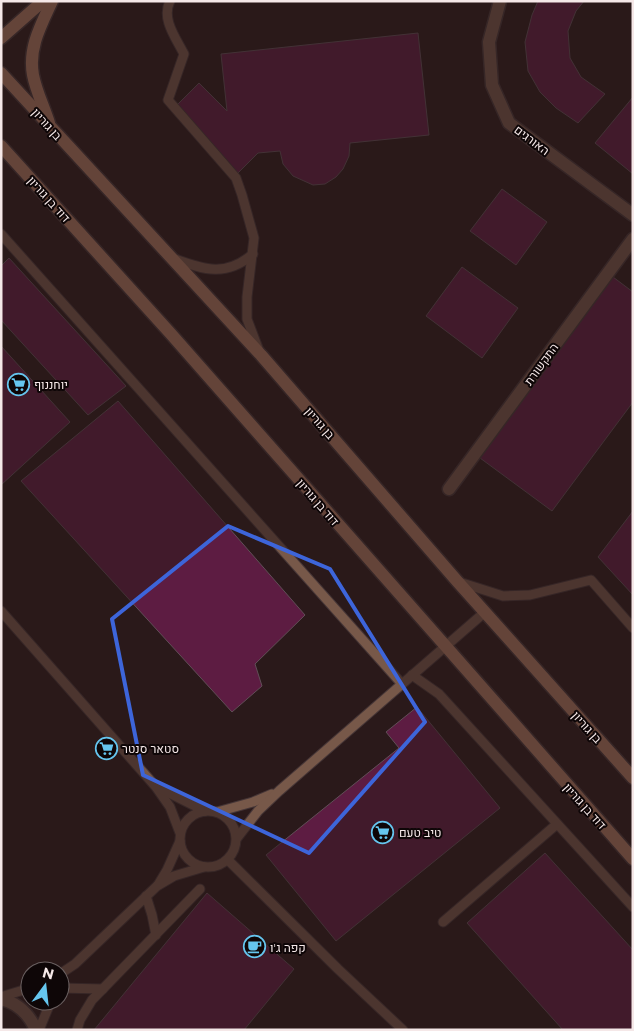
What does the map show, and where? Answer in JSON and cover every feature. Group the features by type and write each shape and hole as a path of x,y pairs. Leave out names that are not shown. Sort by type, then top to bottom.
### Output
{"main road":[{"path":"1,38 43,1"},
{"path":"52,1 33,48 32,63 36,86 52,130"},
{"name":"בן גוריון","path":"1,73 261,355 457,581 633,778"},
{"name":"דוד בן גוריון","path":"2,146 171,334 633,859"}],"street":[{"name":"האורגים","path":"500,1 489,42 492,85 509,123 633,215"},
{"name":"התקשורת","path":"449,489 633,239"},
{"path":"1,998 26,1013 37,1030"}],"lane":[{"path":"170,1 167,14 168,22 184,54 168,100 236,178 250,216 254,238 247,297 247,319 261,355"},
{"path":"1,234 402,684"},
{"path":"174,259 210,270 230,269 242,263 253,254"},
{"path":"457,581 503,596 530,595 591,580 633,628"},
{"path":"1,611 156,787 170,807 180,837 181,849 188,860 195,865 204,867"},
{"path":"237,838 258,811 279,791 485,612"},
{"path":"412,675 440,694 633,907"},
{"path":"156,787 206,811 217,812 253,802 279,791"},
{"path":"157,886 168,870 183,826 191,816 206,811"},
{"path":"70,967 157,886 174,876 204,867 217,866 228,860 236,848 237,838 231,822 217,812"},
{"path":"443,922 557,824"},
{"path":"228,860 403,1030"},
{"path":"77,1030 88,1006 200,889"},
{"path":"146,896 156,934"},
{"path":"70,972 75,964"},
{"path":"70,987 103,989"},
{"path":"1,998 20,991"},
{"path":"37,1030 46,1011"}],"highlighted area":[{"path":"228,526 330,569 425,722 309,853 143,775 112,619"}],"building":[{"path":"538,1 584,1 576,11 568,31 570,58 581,77 605,94 578,123 556,108 540,92 528,71 525,42"},
{"path":"418,33 429,135 350,143 349,156 343,169 336,177 325,184 313,185 293,176 283,164 280,151 258,153 236,175 171,111 199,83 227,111 221,54"},
{"path":"633,97 633,174 595,143"},
{"path":"502,189 547,222 516,265 470,231"},
{"path":"9,258 126,386 88,415 1,320 1,266"},
{"path":"462,267 518,308 482,358 426,316"},
{"path":"613,277 633,292 633,402 552,511 480,458"},
{"name":"יוחננוף","path":"1,346 70,422 1,485"},
{"path":"118,401 305,615 255,664 262,686 232,712 21,481"},
{"path":"633,511 633,595 598,557"},
{"name":"טיב טעם","path":"417,707 500,808 336,941 266,855 399,748 386,732"},
{"path":"545,853 633,950 633,1030 563,1030 467,923"},
{"path":"207,893 294,969 244,1030 94,1030"}],"place":[{"name":"יוחננוף","path":"18,384"},
{"name":"סטאר סנטר","path":"106,748"},
{"name":"טיב טעם","path":"383,832"},
{"name":"קפה ג'ו","path":"254,947"}]}
